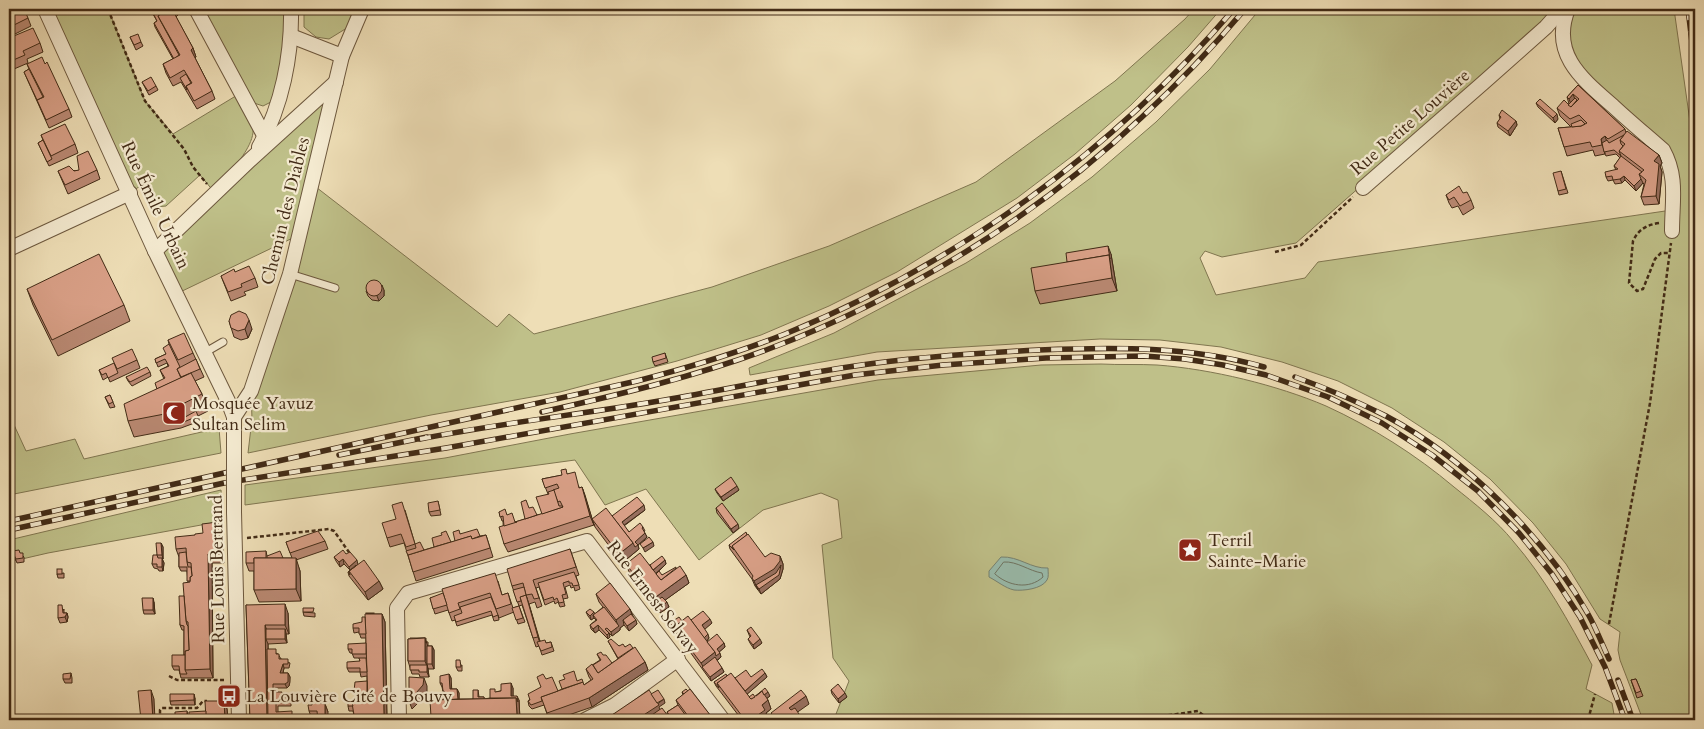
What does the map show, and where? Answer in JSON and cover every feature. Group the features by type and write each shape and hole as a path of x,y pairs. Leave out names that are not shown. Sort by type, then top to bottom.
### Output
{"street":[{"name":"Rue Émile Urbain","path":"45,9 155,251 204,352 234,422"},
{"path":"196,9 265,137"},
{"path":"250,160 265,137 282,86 292,36 291,9"},
{"name":"Chemin des Diables","path":"234,422 251,391 290,274 342,56 362,9"},
{"name":"Rue Petite Louvière","path":"1363,188 1546,27 1562,9"},
{"path":"1568,9 1563,30 1564,43 1565,50 1573,67 1585,82 1662,150 1672,169 1674,181 1666,227"},
{"path":"292,36 342,56"},
{"path":"155,251 250,160 336,82"},
{"path":"9,249 130,193"},
{"name":"Rue Louis Bertrand","path":"234,422 234,512 239,720"},
{"name":"Rue Ernest Solvay","path":"399,720 397,608 408,592 587,541 723,720"},
{"path":"586,720 616,705 678,659"}],"lane":[{"path":"290,274 335,288"},
{"path":"204,352 223,342"}],"path":[{"path":"108,9 145,101 184,149 193,167 215,193"},
{"name":"Rue Petite Louvière","path":"1275,252 1301,245 1363,188"},
{"path":"1609,624 1650,403 1669,252 1661,253 1655,259 1643,290 1637,292 1629,284 1633,242 1641,230 1649,224 1666,227"},
{"path":"236,540 329,529 334,531 352,556"},
{"path":"169,676 177,680 238,680"},
{"path":"1588,720 1595,694"},
{"path":"160,720 160,710 162,708 197,708 203,702 212,701"},
{"path":"1136,720 1198,711 1209,720"}],"green space":[{"path":"45,9 108,9 145,101 173,134 239,94 251,119 253,133 246,150 233,170 336,82 312,184 497,327 509,314 534,334 712,287 829,246 976,182 1115,81 1194,9 1221,9 1188,47 1131,105 1075,154 1017,198 897,272 829,306 761,335 677,361 560,392 431,415 248,453 252,419 251,391 299,235 176,294 155,251 215,193 200,175 166,206 155,207 143,184 130,193"},
{"path":"196,9 291,9 276,96 269,103 263,106 254,103"},
{"path":"304,9 362,9 355,23 329,39 316,37 304,27"},
{"path":"1260,9 1559,9 1516,50 1296,243 1222,257 1205,251 1200,258 1216,295 1305,278 1318,262 1672,210 1672,169 1565,50 1568,9 1674,9 1695,157 1695,720 1643,720 1620,660 1618,650 1620,632 1600,619 1566,564 1533,523 1490,479 1444,442 1392,408 1338,381 1282,362 1221,347 1160,340 1100,339 877,352 750,375 749,368 834,333 966,263 1030,223 1092,177 1156,122 1210,69"},
{"path":"1041,365 1150,365 1199,370 1287,391 1326,406 1360,423 1409,453 1485,512 1525,555 1556,601 1592,665 1586,689 1612,703 1615,720 840,720 836,714 849,681 833,658 822,545 842,538 838,500 821,493 763,510 699,560 646,489 605,505 575,460 245,505 245,485 445,458 878,380"},
{"path":"9,414 26,451 75,439 84,459 219,428 221,453 9,495"},
{"path":"221,490 223,521 48,553 9,562 9,540"}],"water":[{"path":"1001,557 1014,558 1036,567 1048,568 1048,579 1041,586 1032,589 1014,590 1007,588 989,577 989,571"}],"building":[{"path":"9,9 24,9 28,18 12,26 9,19"},
{"path":"151,9 158,9 161,14 158,16 179,55 174,59 154,23 157,21"},
{"path":"158,9 172,9 193,48 191,50 212,91 194,101 186,86 192,83 184,70 170,78 163,64 180,55 158,16 161,14"},
{"path":"9,20 13,29 9,31"},
{"path":"33,28 40,43 23,51 25,55 11,61 9,56 9,38"},
{"path":"138,34 141,42 134,45 130,37"},
{"path":"42,57 45,64 47,62 69,109 46,120 37,100 44,97 27,64"},
{"path":"29,69 43,97 37,100 24,72"},
{"path":"186,74 191,83 186,86 187,90 180,78"},
{"path":"151,77 156,86 148,91 142,82"},
{"path":"1578,85 1625,129 1608,139 1605,136 1601,139 1602,145 1592,147 1590,142 1564,147 1558,128 1581,126 1587,123 1579,115 1570,119 1557,108 1564,100 1571,107 1579,99 1573,94 1569,99 1567,97"},
{"path":"1575,98 1577,100 1571,107 1568,105"},
{"path":"1540,99 1557,114 1553,118 1536,103"},
{"path":"1502,110 1516,121 1508,131 1497,123 1501,117 1499,115"},
{"path":"1581,120 1585,124 1572,127 1571,124"},
{"path":"65,124 75,144 51,156 41,135"},
{"path":"1627,131 1659,155 1654,161 1659,164 1656,196 1641,197 1646,180 1639,174 1644,170 1619,151 1625,144 1620,140"},
{"path":"1624,135 1620,140 1623,146 1619,151 1621,156 1614,150 1604,152 1602,143 1607,140 1609,143"},
{"path":"43,140 52,159 47,162 38,143"},
{"path":"88,151 97,170 65,185 58,171 69,166 74,171 79,170 77,156"},
{"path":"1621,156 1642,172 1639,174 1641,179 1634,186 1624,176 1613,180 1612,176 1606,177 1605,172 1618,169 1614,166"},
{"path":"1561,171 1566,189 1558,191 1553,173"},
{"path":"1459,186 1463,193 1467,192 1471,200 1460,206 1454,197 1449,200 1446,195"},
{"path":"1108,246 1110,259 1109,255 1067,262 1066,253"},
{"path":"99,254 124,305 52,340 27,289"},
{"path":"1109,255 1112,278 1035,291 1031,268"},
{"path":"249,266 255,278 241,284 242,287 228,292 221,276 234,269 235,272"},
{"path":"374,280 380,282 382,288 380,294 374,296 368,294 366,288 368,282"},
{"path":"239,311 246,314 249,320 245,329 238,331 231,328 229,321 231,315"},
{"path":"184,333 193,353 178,360 168,340"},
{"path":"169,344 180,367 177,369 181,378 157,389 155,383 165,378 160,370 169,366 165,359 156,363 155,359 166,354 163,348"},
{"path":"132,349 137,360 117,369 112,358"},
{"path":"665,353 666,358 653,362 652,357"},
{"path":"196,359 200,369 181,377 177,369"},
{"path":"114,363 118,373 108,378 106,373 102,375 99,370"},
{"path":"147,367 150,372 130,382 126,377"},
{"path":"191,373 202,394 173,409 175,412 128,421 124,404"},
{"path":"110,395 113,402 109,404 105,397"},
{"path":"196,411 198,416 179,424 178,421"},
{"path":"566,469 567,474 575,472 579,488 582,487 590,516 504,544 499,527 563,507 560,501 558,502 553,490 559,488 557,484 545,488 542,479 562,475 561,470"},
{"path":"731,477 737,486 721,497 715,489"},
{"path":"554,490 559,506 563,507 542,514 536,497 549,494 548,492"},
{"path":"637,497 644,505 622,522 629,532 640,523 643,527 645,533 635,542 638,545 635,547 612,516"},
{"path":"526,500 529,508 533,507 537,515 525,519 521,502"},
{"path":"438,501 440,510 429,512 428,503"},
{"path":"402,502 415,544 406,547 401,534 387,538 382,523 396,519 392,505"},
{"path":"722,503 738,524 731,529 716,508"},
{"path":"606,508 633,543 619,554 592,519"},
{"path":"505,509 507,515 512,513 515,522 517,522 504,526 503,516 500,517 499,512"},
{"path":"218,522 221,554 208,554 210,669 185,670 185,651 189,650 188,622 186,621 183,583 190,582 190,577 192,576 191,563 187,562 186,548 176,549 175,537 203,533 202,524"},
{"path":"477,529 480,536 472,539 471,536 455,541 453,532 459,530 460,534"},
{"path":"318,531 325,541 290,553 286,542"},
{"path":"446,531 451,542 434,547 432,538 442,535 441,533"},
{"path":"746,532 747,535 732,546 734,550 729,545"},
{"path":"748,534 765,557 771,553 780,556 780,561 774,569 754,581 753,576 732,546"},
{"path":"486,535 490,548 413,572 408,555 471,536 472,539"},
{"path":"649,537 653,542 643,548 640,544"},
{"path":"420,542 424,550 408,555 406,551 416,548 415,544"},
{"path":"156,543 161,543 162,555 157,555"},
{"path":"570,549 576,567 533,580 539,598 534,599 532,594 526,595 523,583 512,586 507,569"},
{"path":"19,550 20,553 23,553 23,558 16,559 12,551"},
{"path":"343,550 346,554 350,552 357,560 349,567 343,559 339,562 334,557"},
{"path":"266,551 266,558 254,558 254,563 246,563 246,552"},
{"path":"280,551 283,558 267,558 267,556"},
{"path":"186,552 188,567 191,567 192,576 190,581 187,581 187,567 179,567 179,553"},
{"path":"640,553 661,580 680,566 686,575 653,599 626,564"},
{"path":"153,555 162,558 162,567 152,564"},
{"path":"662,556 665,560 653,570 650,565"},
{"path":"254,558 296,558 296,589 254,590"},
{"path":"364,560 379,581 365,592 349,571"},
{"path":"781,565 779,575 759,589 756,585 776,573"},
{"path":"676,567 661,580 656,574 659,571 662,575"},
{"path":"57,569 62,569 62,574 57,574"},
{"path":"574,572 579,585 573,586 569,581 563,583 566,594 562,595 564,602 559,603 557,598 554,600 553,597 544,600 538,583"},
{"path":"495,573 502,595 508,593 511,604 496,609 490,593 458,603 460,609 449,613 442,589"},
{"path":"610,583 630,609 616,620 596,594"},
{"path":"524,587 526,595 520,597 521,601 517,602 513,590"},
{"path":"443,593 447,605 433,609 430,598"},
{"path":"526,595 538,637 533,638 520,597"},
{"path":"179,596 184,596 188,626 189,650 185,651 185,655 184,626 180,625"},
{"path":"491,597 498,615 493,617 491,611 456,622 454,616 462,613 460,607"},
{"path":"662,597 667,602 659,608 654,603"},
{"path":"142,598 153,598 153,610 143,610"},
{"path":"285,604 285,625 265,625 267,720 250,720 246,605"},
{"path":"58,605 62,605 63,613 67,613 65,617 58,618"},
{"path":"519,606 523,618 516,620 512,608"},
{"path":"604,607 619,626 611,632 607,628 605,629 609,633 607,635 598,625 593,629 590,625 597,620 593,615"},
{"path":"303,608 314,608 313,612 303,612"},
{"path":"590,609 594,612 590,616 586,612"},
{"path":"703,611 710,619 702,625 708,634 704,638 691,620"},
{"path":"365,614 382,614 384,715 354,715 352,703 368,702"},
{"path":"631,614 636,620 627,626 623,620"},
{"path":"688,616 715,652 701,663 674,627"},
{"path":"362,617 365,617 366,634 359,634 359,628 353,628 353,624 362,622"},
{"path":"679,617 682,621 674,627 676,631 670,623"},
{"path":"751,627 760,639 753,645 748,639 751,636 747,630"},
{"path":"266,629 285,629 285,639 266,639"},
{"path":"717,634 724,643 717,649 720,653 716,656 707,642"},
{"path":"425,638 425,661 408,661 408,639"},
{"path":"611,639 619,646 623,644 625,647 630,644 633,648 618,658 608,641"},
{"path":"545,640 546,643 551,642 552,647 541,651 537,642"},
{"path":"366,643 366,654 352,654 352,649 348,649 348,644"},
{"path":"427,646 432,646 432,664 427,664"},
{"path":"635,647 645,662 589,698 547,713 541,697 583,682 584,685 593,679 586,669 592,664 598,673"},
{"path":"267,649 276,649 279,659 288,659 288,664 283,664 280,673 288,673 288,682 285,684 273,684 273,692 282,692 282,697 290,697 290,702 276,702 276,712 292,711 292,716 286,716 285,720 268,720"},
{"path":"601,652 612,663 598,673 593,665 601,660 597,654"},
{"path":"172,655 185,655 185,670 187,674 180,674 179,666 172,666"},
{"path":"715,657 722,668 710,677 702,667"},
{"path":"359,658 366,658 367,672 360,672 360,668 347,668 347,662 360,661"},
{"path":"456,660 460,660 461,667 456,667"},
{"path":"410,665 427,665 427,672 410,670"},
{"path":"762,669 765,673 745,691 735,678 746,670 751,677"},
{"path":"574,671 577,681 582,679 583,682 562,689 559,681 565,679 563,675"},
{"path":"71,673 70,679 63,679 63,674"},
{"path":"731,673 751,699 762,691 768,700 762,705 765,710 751,720 745,720 717,683"},
{"path":"449,674 450,689 457,689 458,699 445,700 440,676"},
{"path":"543,674 546,679 552,677 558,691 541,697 542,701 531,705 528,701 530,700 528,694 541,687 537,677"},
{"path":"726,674 727,676 717,683 719,688 714,682"},
{"path":"409,677 424,678 423,685 409,701"},
{"path":"1636,679 1641,691 1636,693 1631,680"},
{"path":"367,681 367,696 359,696 359,692 354,691 355,682"},
{"path":"511,683 511,696 517,696 518,702 516,698 490,698 490,689 495,689 495,692 501,691 501,684"},
{"path":"838,684 845,693 838,699 831,690"},
{"path":"765,688 768,692 764,695 762,691 756,696"},
{"path":"690,689 714,720 691,720 676,700"},
{"path":"151,690 153,720 141,720 138,691"},
{"path":"473,690 478,690 478,697 484,697 484,699 473,699"},
{"path":"649,690 659,705 636,720 616,720 612,715"},
{"path":"658,690 664,699 657,703 651,694"},
{"path":"801,690 806,696 789,708 791,710 795,708 801,717 796,720 777,720 771,713"},
{"path":"170,694 194,694 194,700 170,701"},
{"path":"443,695 444,700 431,700 431,696"},
{"path":"516,698 517,715 431,717 430,700"},
{"path":"205,701 224,701 225,720 206,720"},
{"path":"367,701 352,703 353,706 348,706 348,703"},
{"path":"312,702 325,704 325,715 335,715 335,720 318,720 317,711 309,711 308,705 312,705"},
{"path":"678,705 689,720 673,720 667,712"},
{"path":"662,708 668,716 661,720 646,719"},
{"path":"187,711 187,718 171,720 171,718 175,717 175,712"},
{"path":"206,711 206,718 189,718 189,712"},
{"path":"312,715 318,715 318,720 313,720"}],"railway":[{"path":"9,521 637,381 712,360 785,334 849,305 911,273 971,237 1029,198 1084,156 1137,110 1187,61 1234,9"},
{"path":"542,412 655,385 711,369 766,350 868,306 966,252 1058,189 1101,154 1182,78 1245,9"},
{"path":"1688,9 1695,68"},
{"path":"420,439 665,400 831,370 947,356 1016,351 1124,349 1208,355 1264,367"},
{"path":"9,530 224,483 446,448 855,375 943,365 1046,358 1144,356 1185,359 1266,375 1328,397 1382,423 1432,455 1478,491 1519,533 1552,574 1580,617 1605,667 1625,720"},
{"path":"1295,377 1341,395 1386,416 1416,433 1445,454 1500,501 1526,528 1570,585 1588,614 1609,659"},
{"path":"339,455 427,437"},
{"path":"1618,680 1633,720"}],"place":[{"name":"Mosquée Yavuz Sultan Selim","path":"174,413"},
{"name":"Terril Sainte-Marie","path":"1190,550"},
{"name":"La Louvière Cité de Bouvy","path":"229,696"}]}
